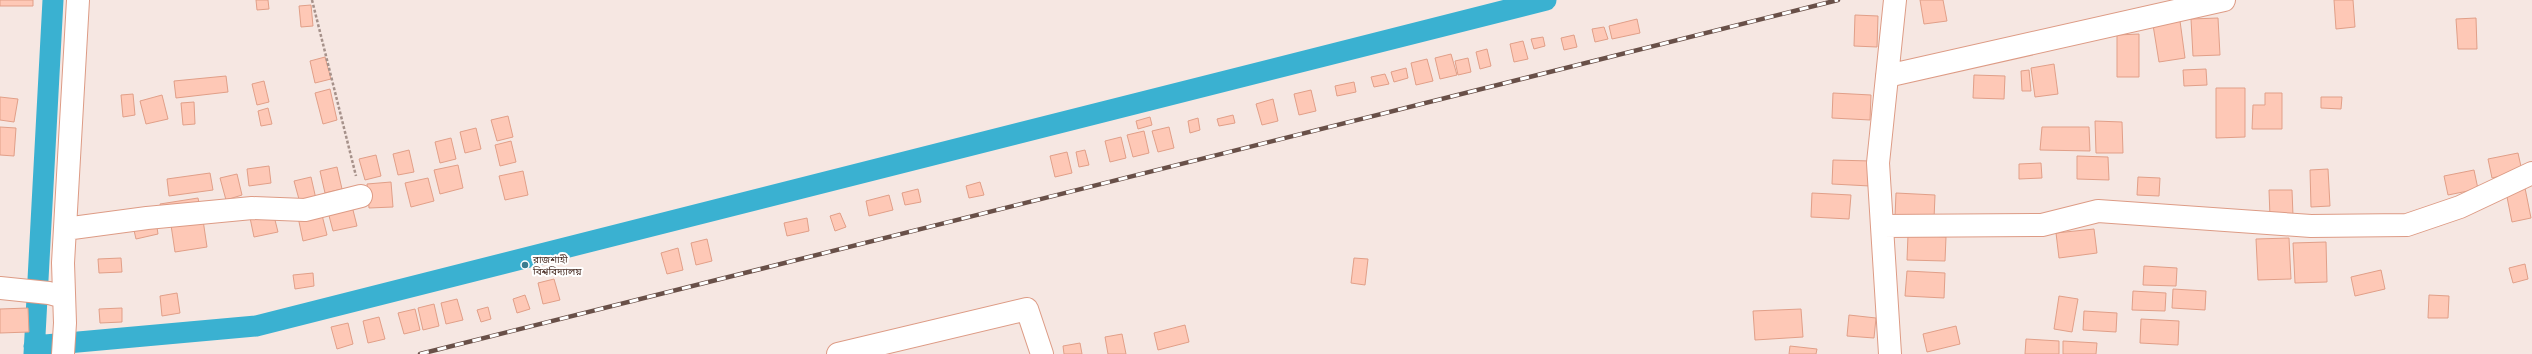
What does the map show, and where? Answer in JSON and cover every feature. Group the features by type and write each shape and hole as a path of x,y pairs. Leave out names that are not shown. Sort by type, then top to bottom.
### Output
{"street":[{"path":"63,354 65,323 56,295 65,229 78,0"},
{"path":"1890,354 1878,163 1895,0"},
{"path":"1887,76 2224,0"},
{"path":"1882,226 2042,225 2098,211 2311,226 2407,225 2460,207 2532,173"},
{"path":"65,229 147,218 252,208 305,210 361,196"},
{"path":"10,289 56,295"},
{"path":"838,354 1027,308 1042,354"}],"path":[{"path":"312,0 361,196"}],"building":[{"path":"0,0 33,0 33,6 0,6"},
{"path":"256,0 268,0 269,9 257,10"},
{"path":"1920,0 1943,0 1947,21 1924,24"},
{"path":"2334,0 2353,0 2355,27 2336,29"},
{"path":"311,5 313,26 301,27 299,6"},
{"path":"1855,15 1878,16 1877,47 1854,46"},
{"path":"2218,18 2220,55 2193,56 2191,19"},
{"path":"2476,18 2477,49 2458,49 2456,19"},
{"path":"1637,19 1640,33 1612,39 1609,26"},
{"path":"2180,21 2185,58 2159,62 2153,25"},
{"path":"1604,27 1608,39 1595,42 1592,29"},
{"path":"2139,34 2139,77 2117,77 2117,35"},
{"path":"1574,35 1577,47 1564,50 1561,38"},
{"path":"1543,37 1545,46 1534,49 1531,39"},
{"path":"1523,41 1528,59 1514,62 1510,44"},
{"path":"1487,49 1491,66 1480,69 1476,52"},
{"path":"1451,54 1457,75 1440,79 1435,58"},
{"path":"325,57 331,79 315,83 310,61"},
{"path":"1468,58 1471,72 1458,75 1455,61"},
{"path":"1427,59 1433,81 1416,85 1411,63"},
{"path":"2054,64 2058,94 2035,97 2031,68"},
{"path":"1406,68 1408,78 1394,82 1391,72"},
{"path":"2206,69 2207,85 2184,86 2183,70"},
{"path":"2029,70 2031,91 2022,91 2021,71"},
{"path":"1385,74 1389,84 1374,87 1371,77"},
{"path":"1974,75 2005,76 2004,99 1973,98"},
{"path":"226,76 228,92 176,98 174,81"},
{"path":"264,81 269,102 257,105 252,84"},
{"path":"1354,82 1356,92 1337,96 1335,86"},
{"path":"2216,88 2245,88 2245,137 2216,138"},
{"path":"330,89 337,120 323,124 315,93"},
{"path":"1311,90 1316,111 1299,115 1294,94"},
{"path":"1833,93 1871,95 1870,120 1832,118"},
{"path":"2265,93 2282,93 2282,129 2252,129 2253,105 2265,105"},
{"path":"133,94 135,115 123,117 121,95"},
{"path":"162,95 168,119 146,124 140,101"},
{"path":"0,97 18,99 14,122 0,120"},
{"path":"2321,97 2342,97 2341,109 2321,108"},
{"path":"1273,99 1278,121 1262,125 1256,104"},
{"path":"194,102 195,124 183,125 181,103"},
{"path":"268,108 272,124 261,126 258,111"},
{"path":"1233,115 1235,123 1219,126 1217,119"},
{"path":"508,116 513,137 497,141 491,120"},
{"path":"1150,117 1152,125 1138,129 1136,121"},
{"path":"1198,118 1200,130 1190,133 1188,121"},
{"path":"2095,121 2122,122 2123,153 2096,153"},
{"path":"0,127 16,128 14,156 0,155"},
{"path":"1169,127 1174,148 1158,152 1152,131"},
{"path":"2042,127 2089,127 2090,151 2040,150"},
{"path":"476,128 481,149 465,153 460,132"},
{"path":"1144,131 1149,153 1133,157 1127,135"},
{"path":"1121,137 1126,158 1110,162 1105,141"},
{"path":"451,138 456,159 440,163 435,142"},
{"path":"511,141 516,162 500,166 495,145"},
{"path":"409,150 414,172 398,175 393,154"},
{"path":"1085,150 1089,165 1079,167 1076,152"},
{"path":"1067,152 1072,173 1055,177 1050,156"},
{"path":"2518,153 2522,171 2492,178 2488,159"},
{"path":"376,155 381,176 365,180 359,159"},
{"path":"2077,156 2108,157 2109,180 2077,179"},
{"path":"1833,160 1871,161 1870,186 1832,184"},
{"path":"2041,163 2042,178 2019,179 2019,164"},
{"path":"458,165 463,188 440,194 434,170"},
{"path":"269,166 271,183 249,186 247,169"},
{"path":"337,167 342,189 325,193 320,171"},
{"path":"2328,169 2330,206 2311,207 2310,170"},
{"path":"2474,170 2478,189 2448,195 2444,176"},
{"path":"523,171 528,195 505,200 499,176"},
{"path":"210,173 213,190 169,196 167,179"},
{"path":"237,174 242,195 226,200 220,178"},
{"path":"311,177 316,199 300,203 294,181"},
{"path":"2138,177 2160,178 2159,196 2137,195"},
{"path":"428,178 434,201 411,207 405,183"},
{"path":"391,182 393,207 369,208 367,184"},
{"path":"980,182 984,195 969,198 966,186"},
{"path":"2525,188 2531,218 2512,222 2506,192"},
{"path":"918,189 921,202 905,205 902,193"},
{"path":"2269,190 2292,190 2293,216 2270,217"},
{"path":"1812,193 1851,195 1849,219 1811,217"},
{"path":"1896,193 1935,195 1934,219 1895,217"},
{"path":"889,195 893,210 869,216 866,201"},
{"path":"198,198 201,213 163,219 160,204"},
{"path":"351,202 357,226 333,231 327,208"},
{"path":"272,208 278,232 254,237 249,213"},
{"path":"321,211 327,235 303,241 298,217"},
{"path":"840,213 846,227 835,231 830,216"},
{"path":"807,218 809,231 787,236 784,223"},
{"path":"203,220 207,247 175,252 171,225"},
{"path":"156,221 158,234 136,239 133,226"},
{"path":"2094,229 2097,253 2059,258 2056,233"},
{"path":"1908,235 1946,237 1945,261 1907,260"},
{"path":"2289,238 2291,279 2258,280 2256,239"},
{"path":"707,239 712,261 696,265 691,243"},
{"path":"2326,242 2327,282 2295,283 2293,243"},
{"path":"678,248 683,270 667,274 661,253"},
{"path":"121,258 122,272 99,273 98,259"},
{"path":"1354,258 1368,259 1365,285 1351,283"},
{"path":"2525,264 2528,279 2513,283 2509,268"},
{"path":"2144,266 2177,268 2176,286 2143,285"},
{"path":"2381,270 2385,289 2355,296 2351,277"},
{"path":"1907,271 1945,273 1944,298 1905,296"},
{"path":"313,273 314,286 295,289 293,275"},
{"path":"554,279 560,300 543,304 538,283"},
{"path":"2173,289 2206,291 2205,310 2172,308"},
{"path":"2133,291 2166,293 2165,311 2132,310"},
{"path":"177,293 180,313 162,316 160,296"},
{"path":"525,295 530,309 517,313 513,299"},
{"path":"2429,295 2449,296 2448,318 2428,318"},
{"path":"2059,296 2078,299 2072,332 2054,329"},
{"path":"457,299 463,320 446,324 441,303"},
{"path":"434,304 439,326 423,330 418,308"},
{"path":"488,307 491,319 481,322 477,310"},
{"path":"28,308 29,332 0,333 0,309"},
{"path":"122,308 122,322 100,323 99,309"},
{"path":"415,309 420,330 404,334 398,313"},
{"path":"1801,309 1803,337 1755,340 1753,311"},
{"path":"2084,311 2117,313 2116,332 2083,330"},
{"path":"1849,315 1876,318 1874,338 1847,336"},
{"path":"379,317 385,339 368,343 363,321"},
{"path":"2141,319 2179,321 2178,345 2140,343"},
{"path":"348,323 353,344 337,349 331,327"},
{"path":"1185,325 1189,342 1158,350 1154,333"},
{"path":"1956,326 1960,344 1927,352 1923,334"},
{"path":"1122,334 1126,354 1108,354 1105,337"},
{"path":"2026,339 2059,341 2059,354 2025,354"},
{"path":"2063,341 2097,343 2096,354 2063,354"},
{"path":"1080,343 1082,354 1064,354 1063,346"},
{"path":"1790,346 1817,349 1816,354 1789,354"}],"waterway":[{"path":"34,354 53,0"},
{"path":"34,346 256,326 1546,0"}],"railway":[{"path":"420,354 1838,0"}],"place":[{"name":"রাজশাহী বিশ্ববিদ্যালয়","path":"525,265"}]}
